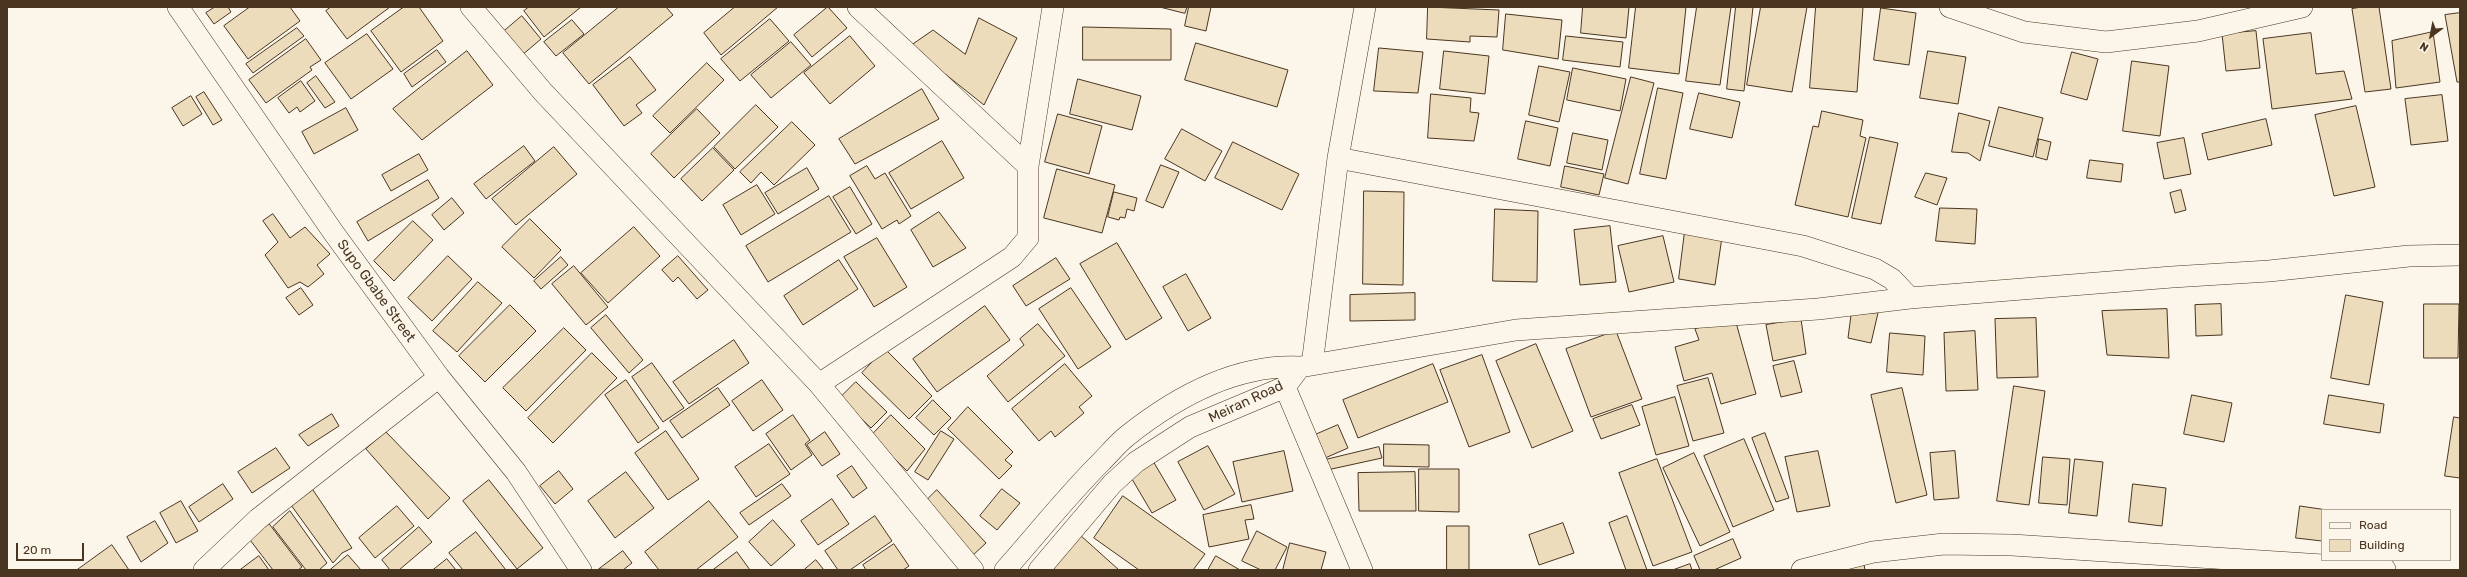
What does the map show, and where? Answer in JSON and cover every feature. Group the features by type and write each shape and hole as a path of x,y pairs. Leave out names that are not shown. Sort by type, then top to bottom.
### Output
{"street":[{"name":"Supo Gbabe Street","path":"178,7 334,232 439,377 516,472 581,570"},
{"path":"471,7 543,92 819,384 973,570"},
{"path":"858,7 1028,166"},
{"path":"819,384 1012,257 1028,238 1028,166 1053,7"},
{"path":"1365,7 1338,158 1306,366 1516,330 1818,309 1910,298 2172,277 2268,271 2409,256 2460,255"},
{"path":"1950,7 2024,32 2106,42 2198,31 2302,7"},
{"path":"1338,158 1803,246 1875,269 1892,279 1910,298"},
{"name":"Meiran Road","path":"1004,570 1081,481 1127,436 1184,398 1233,375 1278,366 1306,366"},
{"name":"Meiran Road","path":"1039,570 1112,484 1136,462 1190,427 1285,387 1306,366"},
{"path":"204,570 258,519 439,377"},
{"path":"1285,387 1362,570"},
{"path":"1802,570 1874,552 1944,544 2012,545 2384,568"}],"building":[{"path":"215,7 228,7 231,12 214,24 206,13"},
{"path":"250,7 290,7 300,21 248,59 224,26"},
{"path":"331,7 390,7 347,39 326,11"},
{"path":"404,7 419,7 443,41 401,72 371,31"},
{"path":"529,7 581,7 544,37 524,11"},
{"path":"619,7 666,7 673,15 589,84 563,53"},
{"path":"735,7 778,7 721,55 704,33"},
{"path":"828,7 847,28 812,57 794,35"},
{"path":"1160,7 1187,7 1185,13"},
{"path":"1189,7 1211,7 1206,31 1185,26"},
{"path":"1428,7 1499,10 1497,37 1470,36 1470,42 1427,39"},
{"path":"1583,7 1629,7 1626,38 1581,33"},
{"path":"1636,7 1686,7 1679,74 1629,68"},
{"path":"1697,7 1731,7 1720,85 1686,81"},
{"path":"1736,7 1753,7 1744,91 1727,89"},
{"path":"1761,7 1807,7 1792,92 1747,85"},
{"path":"1816,7 1863,7 1857,92 1810,88"},
{"path":"2362,7 2379,7 2391,89 2365,92 2352,9"},
{"path":"1881,8 1916,13 1909,65 1874,60"},
{"path":"2460,13 2460,82 2457,82 2445,15"},
{"path":"1506,14 1562,20 1558,59 1503,50"},
{"path":"522,16 541,39 521,56 502,33"},
{"path":"979,18 1017,38 984,105 910,46 933,30 965,54"},
{"path":"770,19 789,41 740,81 721,59"},
{"path":"572,20 584,34 556,56 544,42"},
{"path":"1083,27 1171,29 1171,60 1083,60"},
{"path":"297,28 304,36 253,73 246,64"},
{"path":"2256,31 2260,68 2226,71 2222,34"},
{"path":"2433,32 2440,82 2396,88 2392,41"},
{"path":"2311,33 2316,74 2344,71 2352,99 2272,109 2263,39"},
{"path":"367,34 393,69 351,99 325,63"},
{"path":"850,36 875,66 830,104 804,73"},
{"path":"1566,36 1623,42 1620,67 1563,60"},
{"path":"306,39 321,60 310,67 312,70 266,103 249,80"},
{"path":"791,42 811,65 771,98 751,75"},
{"path":"1196,43 1288,70 1277,107 1185,80"},
{"path":"1379,48 1423,52 1418,93 1374,91"},
{"path":"437,50 446,62 412,87 404,74"},
{"path":"467,51 493,85 422,140 393,109"},
{"path":"1444,51 1489,56 1485,94 1440,89"},
{"path":"1928,51 1966,57 1958,104 1920,98"},
{"path":"2072,52 2098,59 2087,100 2061,93"},
{"path":"630,57 656,90 636,105 642,113 624,126 593,85"},
{"path":"2132,61 2169,66 2160,136 2123,131"},
{"path":"707,63 724,80 670,133 653,116"},
{"path":"1539,66 1570,72 1559,122 1529,115"},
{"path":"1573,68 1626,79 1620,111 1567,100"},
{"path":"316,76 335,102 325,108 307,83"},
{"path":"1631,77 1654,83 1628,184 1605,178"},
{"path":"1078,79 1141,96 1132,130 1070,114"},
{"path":"301,81 315,101 300,112 297,107 289,113 278,98"},
{"path":"1658,88 1683,93 1666,179 1640,174"},
{"path":"922,89 939,119 855,164 839,139"},
{"path":"204,92 222,120 213,125 196,97"},
{"path":"1699,93 1740,102 1732,138 1690,129"},
{"path":"1431,94 1471,98 1470,112 1479,113 1474,141 1428,138"},
{"path":"2442,95 2448,141 2411,145 2405,99"},
{"path":"191,96 202,114 183,126 172,108"},
{"path":"756,105 778,127 735,169 714,147"},
{"path":"2356,106 2375,187 2334,196 2315,115"},
{"path":"1999,107 2043,118 2033,157 1989,146"},
{"path":"346,108 358,130 314,154 302,132"},
{"path":"697,109 720,133 674,178 651,154"},
{"path":"1822,111 1863,120 1860,136 1866,138 1848,217 1795,205 1813,126 1818,127"},
{"path":"1959,113 1990,121 1980,161 1968,153 1952,152"},
{"path":"1058,114 1102,126 1089,174 1045,162"},
{"path":"2266,119 2272,145 2208,160 2202,134"},
{"path":"1526,121 1558,128 1550,166 1518,159"},
{"path":"792,122 815,145 774,185 761,172 751,183 740,172"},
{"path":"1182,129 1222,151 1205,181 1165,159"},
{"path":"1573,133 1608,140 1602,170 1567,163"},
{"path":"1870,137 1898,143 1881,224 1852,218"},
{"path":"2184,138 2191,174 2164,179 2157,143"},
{"path":"2039,139 2051,142 2047,160 2036,157"},
{"path":"942,141 964,178 911,209 889,173"},
{"path":"1233,142 1299,174 1282,210 1215,178"},
{"path":"524,146 535,161 486,199 474,184"},
{"path":"554,147 577,174 516,225 492,199"},
{"path":"713,148 734,170 702,201 681,179"},
{"path":"419,154 428,170 391,191 382,175"},
{"path":"2090,160 2123,164 2121,182 2087,178"},
{"path":"1161,165 1179,172 1163,208 1146,201"},
{"path":"867,166 875,179 885,173 911,216 899,224 897,220 882,229 850,176"},
{"path":"1565,166 1604,174 1599,195 1561,187"},
{"path":"807,168 819,189 778,214 765,193"},
{"path":"1057,169 1115,185 1102,233 1044,218"},
{"path":"1926,173 1947,178 1937,205 1915,197"},
{"path":"428,180 439,198 368,241 357,222"},
{"path":"757,185 775,214 741,235 723,205"},
{"path":"850,187 872,224 856,234 833,197"},
{"path":"2181,190 2186,210 2175,213 2170,193"},
{"path":"1364,191 1404,192 1403,285 1363,284"},
{"path":"1114,192 1137,198 1134,211 1127,209 1125,218 1120,217 1119,220 1108,217"},
{"path":"829,196 851,232 768,282 746,246"},
{"path":"452,198 464,213 444,230 432,215"},
{"path":"1940,208 1977,209 1975,244 1936,241"},
{"path":"1495,209 1538,211 1537,282 1493,281"},
{"path":"939,212 966,248 933,267 911,230"},
{"path":"273,214 290,238 305,227 330,254 317,265 324,274 308,287 300,282 288,288 265,255 278,242 263,221"},
{"path":"530,219 561,250 534,278 502,247"},
{"path":"413,221 433,240 394,281 374,261"},
{"path":"1610,226 1616,282 1580,285 1574,230"},
{"path":"634,227 660,256 608,303 581,273"},
{"path":"1685,231 1722,237 1715,285 1679,279"},
{"path":"1663,236 1674,282 1629,292 1618,246"},
{"path":"877,238 907,287 874,307 844,257"},
{"path":"1117,243 1162,318 1126,340 1080,264"},
{"path":"448,256 472,279 432,321 408,298"},
{"path":"678,256 708,290 697,299 678,277 673,282 662,270"},
{"path":"561,257 568,265 541,289 534,281"},
{"path":"1056,258 1070,279 1026,306 1013,286"},
{"path":"839,260 858,289 803,325 784,296"},
{"path":"574,266 608,307 586,325 552,284"},
{"path":"1186,274 1211,318 1188,331 1163,287"},
{"path":"478,282 502,303 457,352 433,331"},
{"path":"301,288 313,305 299,315 286,298"},
{"path":"1071,288 1111,347 1078,369 1039,309"},
{"path":"1415,293 1415,320 1350,321 1350,295"},
{"path":"2346,295 2383,302 2369,385 2331,378"},
{"path":"2221,304 2222,335 2196,336 2195,305"},
{"path":"2424,304 2459,304 2458,358 2424,358"},
{"path":"510,305 536,331 485,382 459,356"},
{"path":"985,306 1010,340 937,392 913,359"},
{"path":"2167,309 2169,358 2107,355 2102,311"},
{"path":"1878,313 1871,343 1848,338 1851,315"},
{"path":"606,315 643,360 629,373 591,328"},
{"path":"2036,318 2038,377 1997,378 1995,319"},
{"path":"1735,319 1756,394 1721,404 1712,373 1684,381 1675,347 1699,340 1695,329"},
{"path":"1801,319 1806,354 1773,361 1766,325"},
{"path":"1038,324 1065,356 1008,402 987,376 1024,345 1020,339"},
{"path":"564,328 586,350 526,411 503,388"},
{"path":"1616,331 1642,399 1591,417 1566,349"},
{"path":"1975,331 1978,390 1946,391 1944,333"},
{"path":"1890,333 1925,336 1923,375 1887,372"},
{"path":"734,340 749,363 689,404 673,382"},
{"path":"1536,344 1573,431 1532,448 1496,361"},
{"path":"885,349 932,396 909,419 862,373"},
{"path":"592,353 617,378 553,443 528,418"},
{"path":"1482,355 1510,432 1469,447 1440,370"},
{"path":"1794,361 1802,392 1781,397 1773,366"},
{"path":"652,363 684,408 663,422 632,377"},
{"path":"1065,364 1092,396 1079,407 1084,413 1055,437 1051,431 1039,441 1012,409"},
{"path":"1433,364 1448,402 1358,438 1343,400"},
{"path":"1708,378 1724,433 1693,441 1677,386"},
{"path":"626,380 659,428 638,443 605,395"},
{"path":"762,380 783,410 753,431 732,401"},
{"path":"856,382 887,412 871,428 840,398"},
{"path":"2014,386 2045,391 2029,505 1997,501"},
{"path":"718,388 730,405 682,438 670,421"},
{"path":"1902,388 1927,495 1896,503 1871,395"},
{"path":"2192,395 2232,403 2224,442 2184,434"},
{"path":"2329,395 2384,404 2380,433 2324,424"},
{"path":"1675,397 1689,446 1656,455 1642,407"},
{"path":"933,400 951,418 934,435 916,418"},
{"path":"1632,405 1640,425 1601,439 1593,419"},
{"path":"968,407 1013,452 1005,460 1012,466 999,479 948,429"},
{"path":"332,414 339,426 308,446 299,435"},
{"path":"793,415 810,440 805,444 812,455 791,470 766,434"},
{"path":"891,415 925,449 907,471 871,436"},
{"path":"2454,417 2460,418 2460,478 2445,476"},
{"path":"1338,425 1348,448 1325,458 1315,435"},
{"path":"666,431 699,479 668,500 635,453"},
{"path":"941,431 954,439 928,480 915,472"},
{"path":"386,432 450,498 428,519 366,449"},
{"path":"825,432 840,454 822,466 807,445"},
{"path":"1765,433 1789,498 1776,502 1752,438"},
{"path":"1744,439 1774,510 1733,527 1704,456"},
{"path":"769,444 790,474 756,497 735,467"},
{"path":"1384,444 1429,445 1429,467 1384,466"},
{"path":"1208,446 1235,494 1204,510 1178,462"},
{"path":"1379,447 1382,458 1327,470 1325,460"},
{"path":"276,448 290,468 252,493 238,472"},
{"path":"1284,451 1293,491 1242,502 1233,462"},
{"path":"1818,451 1830,506 1797,512 1785,457"},
{"path":"1955,451 1959,498 1934,500 1930,453"},
{"path":"1694,453 1730,532 1700,546 1663,468"},
{"path":"2043,457 2070,459 2067,505 2039,503"},
{"path":"1657,459 1692,552 1653,566 1619,473"},
{"path":"2075,459 2103,462 2097,516 2069,513"},
{"path":"1153,461 1176,500 1152,513 1129,474"},
{"path":"852,466 867,488 853,498 837,476"},
{"path":"1419,469 1459,469 1459,512 1419,511"},
{"path":"559,471 573,489 555,504 540,486"},
{"path":"626,472 654,508 615,538 588,501"},
{"path":"1415,472 1416,511 1359,511 1358,473"},
{"path":"489,480 543,548 517,569 463,501"},
{"path":"223,484 233,499 199,522 189,507"},
{"path":"782,484 791,496 749,525 740,513"},
{"path":"2133,484 2166,488 2162,526 2129,522"},
{"path":"1002,489 1020,503 997,530 980,516"},
{"path":"313,490 352,548 342,553 333,563 291,505"},
{"path":"937,490 986,543 971,557 922,505"},
{"path":"1123,496 1205,554 1193,570 1139,570 1094,538"},
{"path":"832,499 849,524 818,545 801,521"},
{"path":"181,501 198,531 176,543 160,513"},
{"path":"709,501 738,537 696,570 659,570 645,552"},
{"path":"1251,505 1254,519 1245,520 1249,539 1209,547 1203,515"},
{"path":"397,506 414,526 375,558 359,538"},
{"path":"2300,506 2321,509 2321,541 2296,538"},
{"path":"290,511 327,563 319,570 306,570 273,527"},
{"path":"875,516 892,541 850,570 838,570 825,551"},
{"path":"1627,516 1647,570 1626,570 1609,523"},
{"path":"773,520 795,545 771,566 749,542"},
{"path":"155,521 168,543 141,562 127,537"},
{"path":"267,521 302,567 298,570 273,570 247,536"},
{"path":"1563,523 1574,553 1539,565 1529,535"},
{"path":"1447,526 1469,526 1469,570 1447,570"},
{"path":"419,527 432,542 399,570 390,570 382,560"},
{"path":"1257,531 1287,547 1275,570 1261,570 1242,561"},
{"path":"476,532 506,570 463,570 449,553"},
{"path":"1080,535 1119,570 1052,570"},
{"path":"1733,539 1741,558 1714,570 1700,570 1694,556"},
{"path":"1290,543 1326,552 1321,570 1283,570"},
{"path":"894,544 909,566 903,570 866,570 863,565"},
{"path":"112,545 129,570 77,570"},
{"path":"623,551 632,563 623,570 599,569"},
{"path":"737,552 750,570 713,570"},
{"path":"348,555 361,570 330,570"},
{"path":"259,556 269,570 240,570"},
{"path":"1216,556 1240,570 1208,570"},
{"path":"447,559 456,570 433,570"},
{"path":"816,560 824,570 804,570"},
{"path":"1863,560 1865,570 1839,570"},
{"path":"1690,564 1692,570 1673,570"}]}
